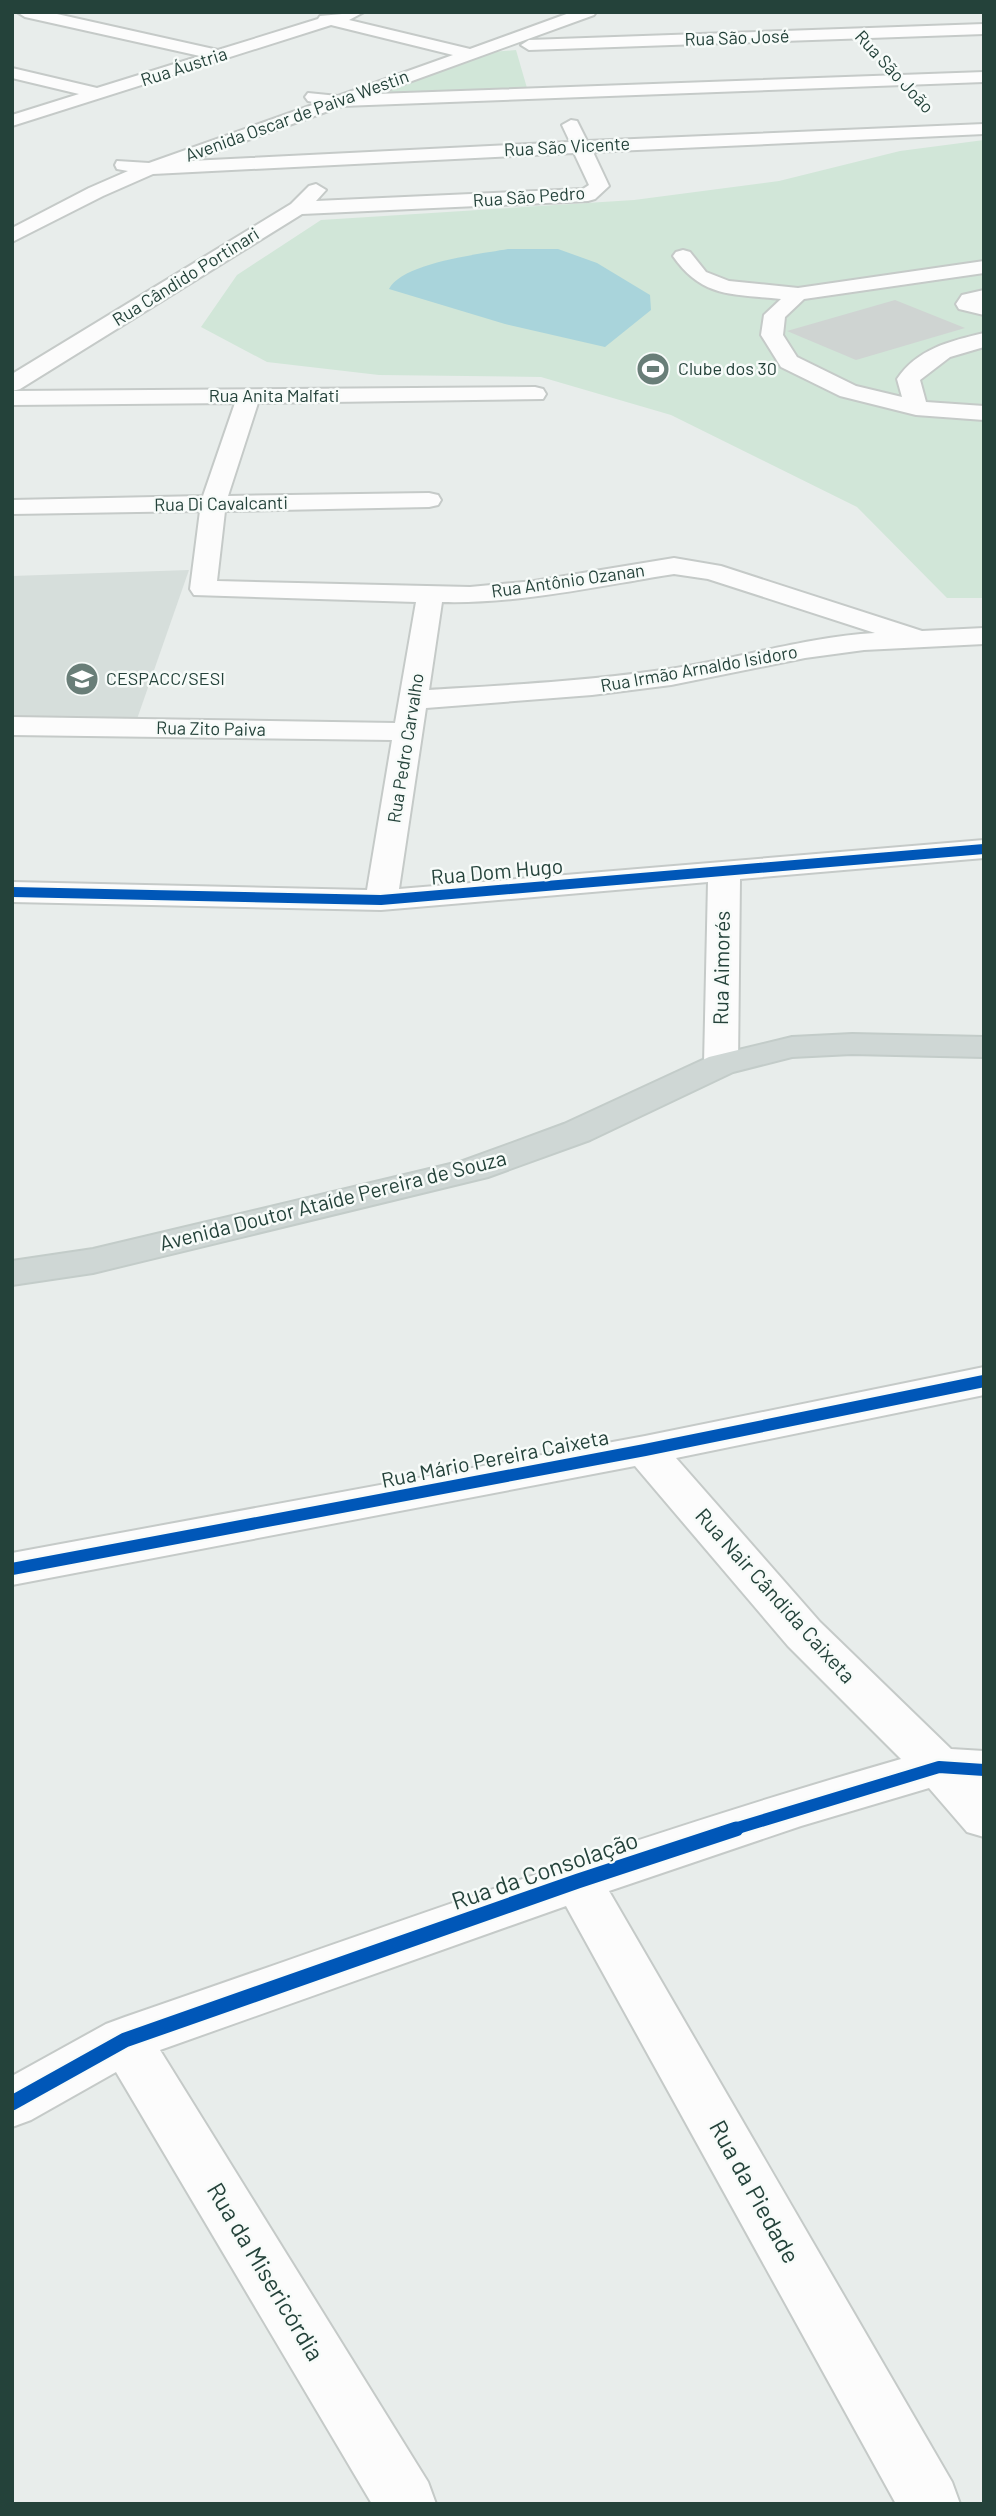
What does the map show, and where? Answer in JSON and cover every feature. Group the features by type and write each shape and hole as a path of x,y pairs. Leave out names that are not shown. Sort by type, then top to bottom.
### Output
{"main road":[{"name":"Avenida Doutor Ataíde Pereira de Souza","path":"12,1273 93,1261 475,1169 577,1132 721,1064 792,1047 852,1044 984,1047"}],"street":[{"path":"25,12 218,55"},
{"path":"293,12 462,48"},
{"name":"Rua Áustria","path":"12,121 356,12"},
{"name":"Avenida Oscar de Paiva Westin","path":"12,236 96,192 150,169 338,101 550,12"},
{"name":"Avenida Oscar de Paiva Westin","path":"12,219 124,165 314,97 462,48 490,47 588,12"},
{"name":"Rua São João","path":"840,12 878,57 948,130"},
{"name":"Rua São José","path":"490,47 984,29"},
{"name":"Rua São Pedro","path":"298,208 588,195 599,186 583,146 552,91 531,45"},
{"path":"12,73 99,94"},
{"path":"314,97 338,101 984,77"},
{"name":"Rua São Vicente","path":"150,169 350,157 984,129"},
{"name":"Rua Cândido Portinari","path":"12,384 298,208 350,157"},
{"path":"124,165 150,169"},
{"path":"683,256 699,276 725,287 798,294 984,267"},
{"path":"798,294 775,315 772,335 789,362 848,391 916,408 984,413"},
{"path":"984,296 969,299 967,304 984,309"},
{"path":"916,408 908,379 925,360 950,348 984,340"},
{"name":"Rua Anita Malfati","path":"12,398 535,394"},
{"path":"213,504 249,397"},
{"name":"Rua Di Cavalcanti","path":"12,507 429,500"},
{"name":"Rua Antônio Ozanan","path":"213,504 203,589 430,595 534,589 674,566 712,572 923,640"},
{"name":"Rua Pedro Carvalho","path":"381,900 430,595"},
{"name":"Rua Irmão Arnaldo Isidoro","path":"414,700 592,687 671,677 805,650 864,642 984,636"},
{"name":"Rua Zito Paiva","path":"12,726 410,732"},
{"name":"Rua Dom Hugo","path":"12,891 381,900 984,849"},
{"name":"Rua Aimorés","path":"721,1064 724,873"},
{"name":"Rua Mário Pereira Caixeta","path":"12,1569 645,1450 984,1381"},
{"name":"Rua Nair Cândida Caixeta","path":"645,1450 804,1634 961,1769 984,1818"},
{"name":"Rua da Consolação","path":"12,2103 125,2040 578,1881 799,1808 961,1769"},
{"name":"Rua da Piedade","path":"578,1881 930,2504"},
{"name":"Rua da Misericórdia","path":"125,2040 406,2504"}],"shaded area":[{"name":"CESPACC/SESI","path":"189,570 137,719 12,716 12,576"}],"green space":[{"path":"516,50 527,88 374,95 491,52"},
{"name":"Clube dos 30","path":"984,140 984,598 947,598 857,507 671,415 541,377 379,375 267,362 201,327 237,275 321,220 634,200 779,181 900,151"}],"water":[{"path":"508,249 558,249 597,263 650,295 651,310 605,347 505,324 389,289 409,272 425,266"}],"building":[{"path":"895,300 965,328 856,360 787,331"}],"cycle path":[{"path":"12,892 381,900 984,849"},
{"path":"12,1569 645,1450 984,1381"},
{"path":"12,2103 125,2040 578,1881 798,1808 939,1767 984,1770"}],"place":[{"name":"Clube dos 30","path":"653,369"},
{"name":"CESPACC/SESI","path":"82,679"}]}
